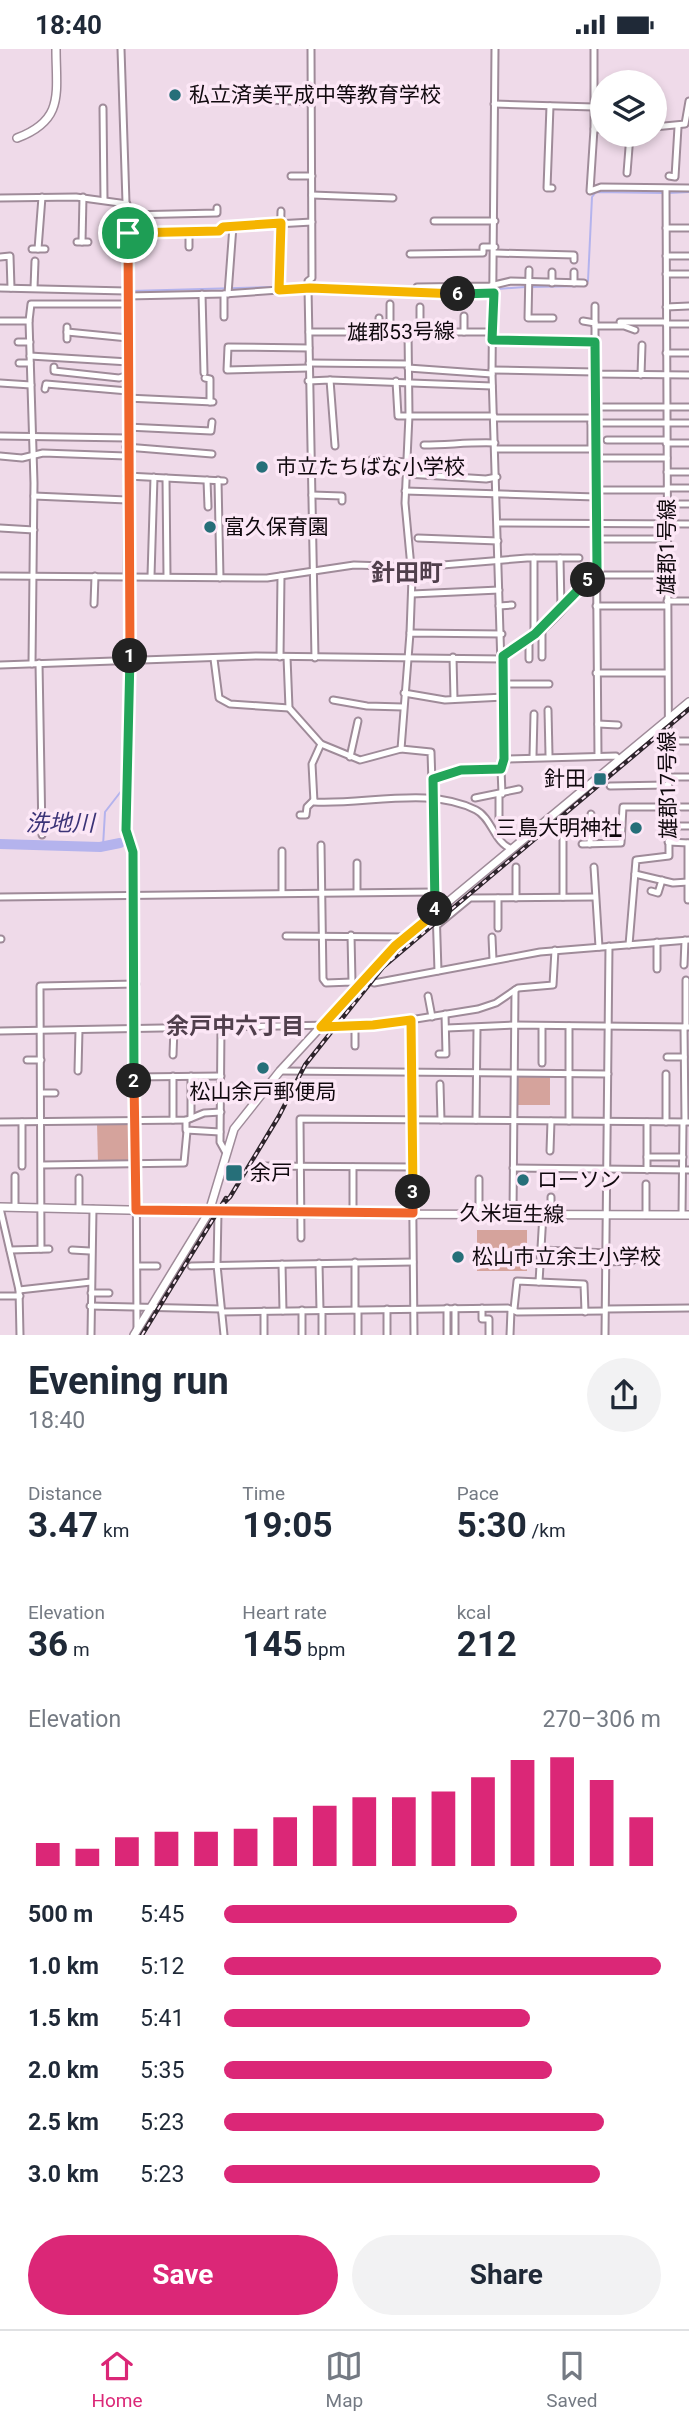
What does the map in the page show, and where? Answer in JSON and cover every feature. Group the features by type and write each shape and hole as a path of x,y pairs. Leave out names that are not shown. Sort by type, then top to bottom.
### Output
{"main road":[{"path":"16,138 45,124 55,108 56,49"},
{"path":"136,1332 209,1212 225,1151 243,1116 321,1027 354,984 435,913 689,702"},
{"name":"久米垣生線","path":"0,1206 300,1214 686,1215"}],"street":[{"path":"121,49 128,233 126,304 129,362 127,500 130,663 126,830 132,847 136,984 136,1332"},
{"path":"309,251 312,195 311,49"},
{"path":"495,49 492,386 504,684 504,759 501,769 499,818"},
{"path":"594,49 594,70"},
{"path":"269,100 312,102"},
{"path":"667,127 678,127 686,121 689,101"},
{"path":"495,104 590,107"},
{"path":"550,106 547,188 552,188"},
{"path":"103,108 107,139 104,200"},
{"path":"669,176 675,177 673,160 678,127"},
{"path":"593,147 590,191 605,187 666,191 689,188"},
{"path":"627,173 629,147"},
{"path":"291,176 312,176"},
{"name":"雄郡1号線","path":"666,191 667,719"},
{"path":"312,195 393,198"},
{"path":"38,249 42,197"},
{"path":"0,198 83,197 127,204"},
{"path":"82,242 83,197"},
{"path":"127,215 217,213 218,208"},
{"path":"278,288 281,211"},
{"path":"434,221 495,221"},
{"path":"128,233 219,231 223,227 233,226 310,222"},
{"path":"310,222 312,278 308,281 308,381 315,658"},
{"path":"224,317 228,281 231,279 233,226"},
{"path":"666,228 689,228"},
{"path":"189,232 189,247"},
{"path":"411,254 483,253 483,247 542,257 574,255 574,260"},
{"path":"0,257 10,256 11,288"},
{"path":"666,256 689,256"},
{"path":"34,288 35,261"},
{"path":"529,270 528,318 553,319"},
{"path":"552,272 552,283"},
{"path":"574,272 574,283"},
{"path":"666,274 689,274"},
{"path":"418,285 494,285 511,281 529,285 584,283"},
{"path":"0,288 202,294 278,288 436,295 494,293"},
{"path":"127,398 211,402 210,379 204,374 206,331 202,294"},
{"path":"42,835 35,663 30,619 34,576 29,321 31,305 126,304"},
{"path":"390,304 390,333"},
{"path":"424,445 433,448 457,442 591,449 595,407 594,306"},
{"path":"666,306 689,306"},
{"path":"420,307 420,332"},
{"path":"464,316 464,332"},
{"path":"379,318 379,334"},
{"path":"0,321 29,321"},
{"path":"583,321 635,330"},
{"path":"624,321 689,324"},
{"path":"67,333 104,331 128,338"},
{"path":"401,749 412,594 405,491 409,415 408,332"},
{"name":"雄郡53号線","path":"309,333 493,332"},
{"path":"492,340 595,342"},
{"path":"18,342 30,342"},
{"path":"641,375 642,345"},
{"path":"309,348 228,347 227,370 309,366 408,366 492,372 689,375"},
{"path":"666,353 689,353"},
{"path":"19,363 30,360 129,362"},
{"path":"54,367 54,372 128,375"},
{"path":"330,380 335,446"},
{"path":"308,381 408,381 492,386"},
{"path":"396,381 398,416 591,418 596,458 598,756"},
{"path":"0,383 31,385"},
{"path":"46,389 46,384 69,389 128,391"},
{"path":"595,407 689,407"},
{"path":"127,427 211,431 212,422"},
{"path":"593,423 689,423"},
{"path":"3,435 127,438"},
{"path":"607,440 689,443"},
{"path":"127,447 212,454"},
{"path":"162,450 162,460"},
{"path":"0,456 127,456"},
{"path":"596,458 667,458"},
{"path":"371,460 408,462"},
{"path":"667,472 689,472"},
{"path":"407,474 496,477"},
{"path":"127,476 221,480 220,578"},
{"path":"152,576 154,477"},
{"path":"166,478 167,576"},
{"path":"207,480 208,507"},
{"path":"405,491 497,496 596,494 689,488"},
{"path":"312,495 342,496 342,501"},
{"path":"34,496 127,500"},
{"path":"667,504 689,504"},
{"path":"498,523 689,524"},
{"path":"0,527 34,530"},
{"path":"418,538 498,541"},
{"path":"596,539 667,539"},
{"path":"0,576 220,578 281,576 354,565 411,566 534,558 579,558"},
{"path":"529,659 534,558"},
{"path":"560,558 561,609"},
{"path":"0,665 284,657 503,657 542,628 596,572 667,575"},
{"path":"93,604 95,576"},
{"path":"281,576 289,708 321,744 350,757 371,759 387,750 430,751 434,797 438,971"},
{"path":"412,594 499,590"},
{"path":"85,594 94,594"},
{"path":"596,606 689,601"},
{"path":"499,605 512,605"},
{"path":"542,628 542,657"},
{"path":"410,633 502,634"},
{"path":"453,657 454,699"},
{"path":"214,659 219,698 230,704 289,708"},
{"path":"596,673 667,673"},
{"path":"504,684 549,684"},
{"path":"404,693 426,699 504,697"},
{"path":"333,700 367,706 403,707"},
{"path":"548,711 551,733 549,755"},
{"path":"533,756 534,714"},
{"name":"雄郡17号線","path":"635,874 636,860 669,856 667,719"},
{"path":"350,757 358,722"},
{"path":"598,724 618,725"},
{"path":"668,741 689,741"},
{"path":"314,800 312,764 321,744"},
{"path":"504,759 549,755 620,759"},
{"path":"433,779 461,770 501,769"},
{"path":"668,777 689,777"},
{"path":"610,786 668,785"},
{"path":"475,798 519,789"},
{"path":"300,815 306,815 306,807 314,800 339,803 434,797 479,811 505,846 512,849"},
{"path":"582,844 621,843 622,807 689,807"},
{"path":"589,817 590,844"},
{"path":"564,897 563,824 567,823"},
{"path":"601,826 621,826"},
{"path":"668,826 689,826"},
{"path":"668,842 689,843 688,900"},
{"path":"321,845 324,982 354,984 351,935"},
{"path":"282,851 282,893"},
{"path":"357,863 357,892"},
{"path":"516,867 516,898"},
{"path":"594,867 599,947"},
{"path":"629,945 635,874 688,882"},
{"path":"651,891 659,893 662,880"},
{"path":"0,897 435,892"},
{"path":"436,926 470,898 595,897"},
{"path":"498,898 498,928"},
{"path":"286,936 407,937"},
{"path":"492,937 493,960"},
{"path":"374,983 555,950 687,940 684,965"},
{"path":"657,942 657,969"},
{"path":"605,1335 609,946"},
{"path":"0,1031 355,1026 432,1017 488,1006 515,990 554,984 555,950"},
{"path":"686,980 686,1122 683,1157 686,1170 686,1215"},
{"path":"41,1249 40,986 136,984"},
{"path":"513,1214 515,990"},
{"path":"428,996 432,1017"},
{"path":"439,1054 446,1054 445,1014"},
{"path":"411,1020 414,1335"},
{"path":"447,1028 514,1025 686,1027"},
{"path":"542,1025 542,1063"},
{"path":"355,1026 355,1046"},
{"path":"569,1026 569,1122"},
{"path":"221,1027 220,1142 225,1151"},
{"path":"173,1055 174,1028"},
{"path":"476,1120 477,1028"},
{"path":"78,1071 79,1030"},
{"path":"667,1057 686,1060"},
{"path":"27,1060 41,1060"},
{"path":"280,1071 608,1074"},
{"path":"666,1075 666,1122"},
{"path":"173,1076 173,1120"},
{"path":"42,1165 184,1163 191,1076"},
{"path":"134,1077 221,1076"},
{"path":"440,1084 441,1120"},
{"path":"41,1093 55,1093"},
{"path":"0,1122 173,1120 221,1112"},
{"path":"301,1238 300,1119 686,1122"},
{"path":"550,1151 551,1121"},
{"path":"22,1122 22,1166"},
{"path":"647,1122 647,1170"},
{"path":"187,1131 220,1132"},
{"path":"647,1157 683,1157"},
{"path":"259,1166 413,1167"},
{"path":"353,1167 353,1213"},
{"path":"513,1168 686,1170"},
{"path":"15,1177 15,1207"},
{"path":"79,1178 79,1209"},
{"path":"479,1179 479,1213"},
{"path":"646,1184 646,1215"},
{"path":"539,1282 539,1251 543,1249 551,1197"},
{"path":"0,1206 19,1293 20,1335"},
{"path":"91,1335 90,1251 93,1209"},
{"path":"218,1212 217,1265 224,1335"},
{"path":"10,1250 49,1249"},
{"path":"543,1249 607,1253"},
{"path":"72,1250 90,1251"},
{"path":"607,1262 632,1261"},
{"path":"355,1262 358,1335"},
{"path":"191,1266 413,1262"},
{"path":"319,1263 322,1335"},
{"path":"282,1264 282,1311"},
{"path":"138,1266 157,1266"},
{"path":"0,1296 61,1283 91,1282"},
{"path":"510,1335 517,1282 584,1284 585,1311"},
{"path":"91,1293 109,1293"},
{"path":"90,1305 264,1311 482,1308 585,1311 689,1308"},
{"path":"446,1308 447,1335"},
{"path":"455,1308 455,1335"},
{"path":"482,1308 482,1319 489,1319 489,1335"},
{"path":"387,1309 387,1335"},
{"path":"302,1310 302,1335"},
{"path":"264,1311 264,1335"}],"shaded area":[{"path":"515,1075 550,1075 550,1105 515,1105"},
{"path":"97,1123 131,1125 132,1163 98,1163"},
{"path":"477,1230 527,1230 527,1271 477,1271"}],"waterway":[{"path":"531,287 583,286 588,281 592,197 596,192 663,193"},
{"path":"669,193 689,192"},
{"path":"282,287 305,285"},
{"path":"311,285 321,285"},
{"path":"131,291 276,287"},
{"path":"498,289 525,287"},
{"path":"351,288 434,291 490,289"},
{"path":"103,846 105,812 122,790 124,778"},
{"name":"洗地川","path":"0,844 100,847 120,843"}],"railway":[{"path":"221,1206 230,1197 279,1116 305,1065 383,967 689,709"},
{"path":"142,1335 226,1198"}],"place":[{"name":"私立済美平成中等教育学校","path":"175,95"},
{"name":"市立たちばな小学校","path":"262,467"},
{"name":"富久保育園","path":"210,527"},
{"name":"針田","path":"600,779"},
{"name":"三島大明神社","path":"636,828"},
{"name":"松山余戸郵便局","path":"263,1068"},
{"name":"余戸","path":"234,1173"},
{"name":"ローソン","path":"523,1180"},
{"name":"松山市立余土小学校","path":"458,1257"}],"district":[{"name":"針田町","path":"407,573"},
{"name":"余戸中六丁目","path":"235,1026"}],"route":[{"path":"281,223 279,290 310,288 436,295 494,293 492,340 595,342 597,569 576,595 535,634 503,656 504,759 501,769 461,770 433,779 435,913 395,946 321,1027 411,1020 413,1213 300,1214 136,1210 133,852 126,834 131,577 127,577 128,233 219,231 223,227 281,223"}]}
